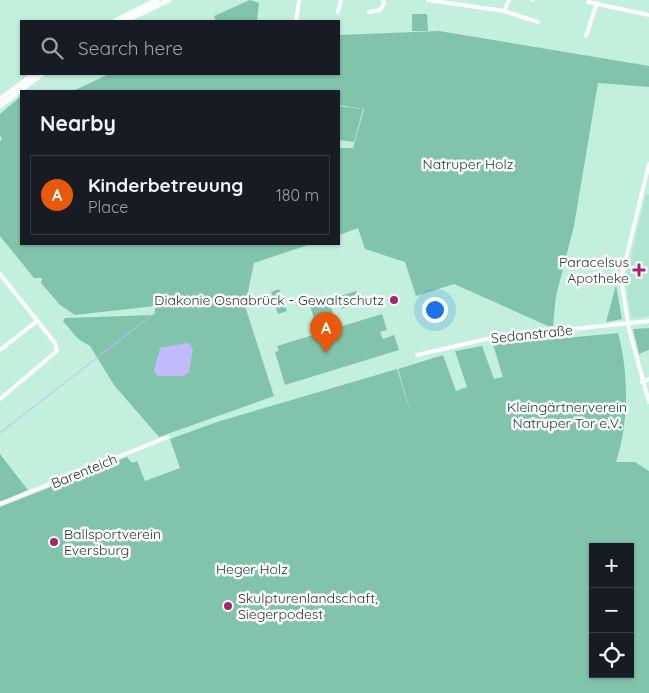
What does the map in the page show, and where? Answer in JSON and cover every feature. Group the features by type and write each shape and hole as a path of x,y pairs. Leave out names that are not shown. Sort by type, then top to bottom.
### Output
{"main road":[{"path":"117,20 158,0"},
{"path":"128,20 169,0"},
{"path":"0,99 33,75"},
{"path":"21,90 41,75"},
{"path":"0,106 20,91"}],"street":[{"path":"296,20 299,0"},
{"path":"338,12 341,0"},
{"path":"368,12 380,10 384,4 383,0"},
{"path":"428,0 504,11 538,22"},
{"path":"504,11 509,0"},
{"path":"588,2 649,15"},
{"path":"586,36 596,3"},
{"path":"649,164 621,280 623,302 642,382 649,402"},
{"path":"0,274 55,343 57,351 0,398"},
{"path":"0,350 37,321"},
{"name":"Sedanstraße","path":"417,355 495,337 649,321"},
{"path":"642,382 649,379"},
{"name":"Barenteich","path":"0,504 168,437"}],"shaded area":[{"path":"646,194 649,195 649,316 632,318 626,278"},
{"path":"187,343 193,349 189,372 183,376 157,376 154,371 160,348"}],"green space":[{"path":"250,0 259,3 257,20 216,20 214,16"},
{"path":"412,14 427,14 428,31 412,31"},
{"name":"Natruper Holz","path":"439,31 649,66 649,87 598,83 574,226 556,296 553,326 548,326 454,284 416,296 405,262 365,249 358,228 340,235 340,148 353,148 364,109 340,105 340,90 75,90 107,75 340,75 340,35"},
{"path":"20,97 20,245 308,245 254,263 245,306 274,396 159,437 114,385 90,346 78,339 63,321 65,318 154,315 159,288 155,306 75,315 60,305 41,283 42,278 34,278 0,236 0,142 2,138 0,136 0,114"},
{"path":"340,106 363,109 354,142 340,140"},
{"path":"616,285 622,319 606,322"},
{"path":"279,289 287,311 278,314 271,292"},
{"path":"356,291 360,303 341,309 337,297"},
{"path":"329,300 333,313 314,318 310,306"},
{"path":"382,314 387,330 380,332 383,339 394,335 399,350 285,385 275,352 279,351 277,346"},
{"path":"649,328 649,350 639,354 633,329"},
{"name":"Heger Holz","path":"618,333 622,348 626,398 623,431 616,462 635,462 649,471 649,693 0,693 0,507 127,457 132,463 137,461 145,481 180,468 170,439 217,422 397,369 413,420 398,369 443,355 456,391 467,387 455,351 482,346 494,379 503,377 493,345"},
{"path":"0,454 28,490 0,502"}],"waterway":[{"path":"0,433 156,312"}],"place":[{"name":"Paracelsus Apotheke","path":"639,270"},
{"name":"Diakonie Osnabrück - Gewaltschutz","path":"394,300"},
{"name":"Kinderbetreuung","path":"326,353"},
{"name":"Ballsportverein Eversburg","path":"54,542"},
{"name":"Skulpturenlandschaft, Siegerpodest","path":"228,606"}],"park label":[{"name":"Kleingärtnerverein Natruper Tor e.V.","path":"567,416"}]}
